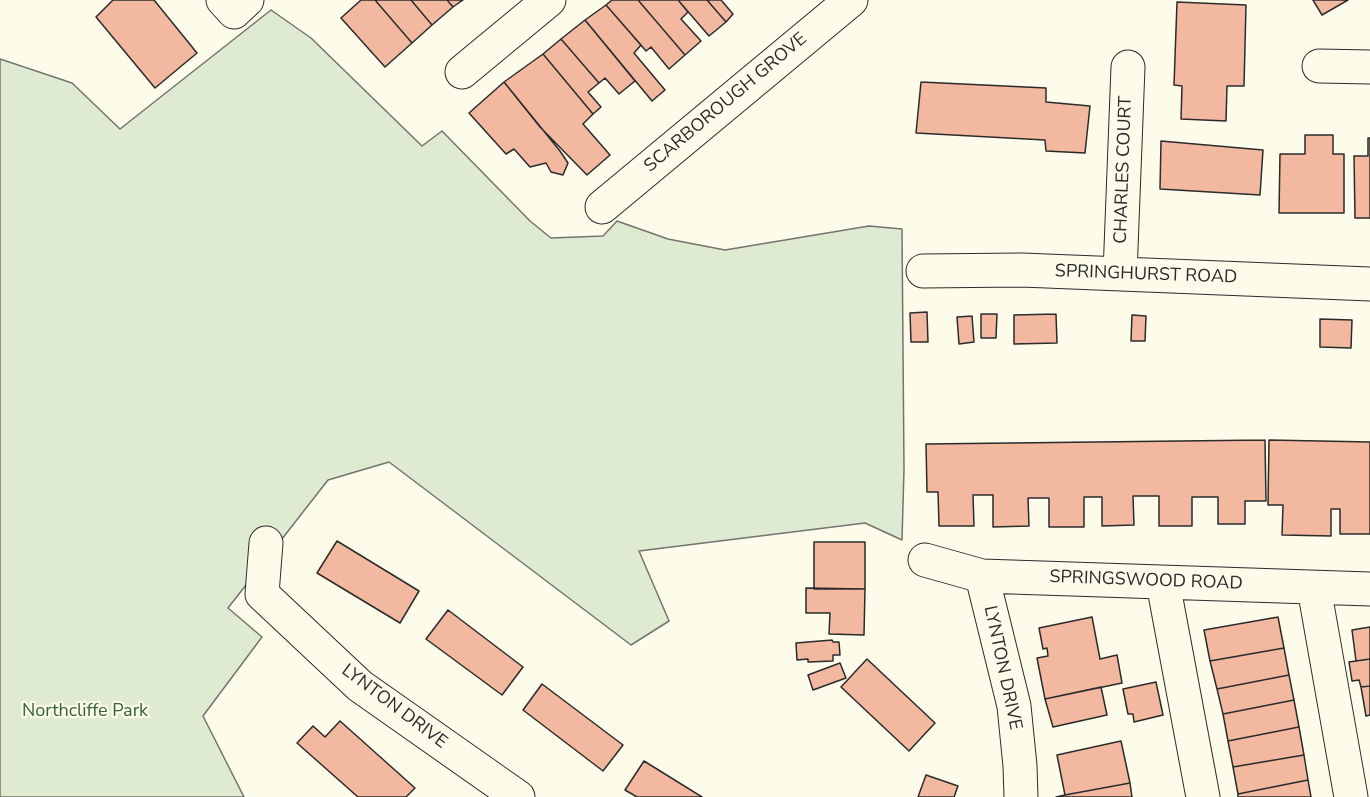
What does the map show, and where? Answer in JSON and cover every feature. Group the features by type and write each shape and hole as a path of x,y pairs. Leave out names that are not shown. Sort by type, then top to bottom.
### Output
{"street":[{"path":"462,72 549,0"},
{"name":"SCARBOROUGH GROVE","path":"602,207 851,0"},
{"path":"1320,66 1370,67"},
{"name":"CHARLES COURT","path":"1120,274 1128,67"},
{"name":"SPRINGHURST ROAD","path":"922,271 1022,270 1370,284"},
{"name":"LYNTON DRIVE","path":"266,543 261,594 360,686 518,797"},
{"name":"SPRINGSWOOD ROAD","path":"925,560 982,576 1370,589"},
{"name":"LYNTON DRIVE","path":"982,576 1014,706 1021,797"},
{"path":"1163,583 1203,797"},
{"path":"1314,588 1351,797"}],"green space":[{"name":"Northcliffe Park","path":"271,10 311,38 422,146 442,131 530,221 551,238 603,236 617,221 668,239 725,250 869,226 902,229 904,469 902,540 865,523 639,551 669,621 631,645 389,462 328,480 228,608 262,637 203,716 244,797 0,797 0,59 72,83 120,129"}],"building":[{"path":"113,0 154,0 197,53 155,88 96,17"},
{"path":"361,0 375,0 412,43 385,67 341,18"},
{"path":"375,0 411,0 432,25 412,43"},
{"path":"411,0 447,0 453,7 432,25"},
{"path":"447,0 463,0 453,7"},
{"path":"612,0 638,0 685,55 669,69 651,47 646,51 606,5"},
{"path":"638,0 678,0 688,12 681,19 701,41 685,55"},
{"path":"678,0 707,0 726,22 709,36"},
{"path":"707,0 721,0 733,14 726,22"},
{"path":"1313,0 1348,0 1322,15"},
{"path":"1177,2 1246,5 1244,86 1227,86 1226,121 1181,119 1182,86 1174,85"},
{"path":"606,5 641,45 634,53 665,90 652,101 585,20"},
{"path":"585,20 635,81 619,94 605,78 599,83 561,39"},
{"path":"561,39 599,83 588,92 601,107 593,114 543,54"},
{"path":"543,54 593,114 583,124 610,155 587,175 540,127 504,82"},
{"path":"504,82 568,163 563,175 551,172 546,163 530,167 514,149 506,154 469,113"},
{"path":"921,82 1046,88 1046,102 1090,106 1085,153 1046,151 1045,140 916,133"},
{"path":"1305,135 1333,135 1333,154 1344,154 1344,213 1279,213 1280,154 1305,154"},
{"path":"1368,138 1370,138 1370,218 1355,218 1354,156 1368,156"},
{"path":"1161,141 1263,150 1260,195 1160,189"},
{"path":"927,312 928,342 911,342 910,313"},
{"path":"981,314 997,314 996,338 981,338"},
{"path":"1056,314 1057,343 1014,344 1014,315"},
{"path":"1132,315 1146,316 1145,341 1131,341"},
{"path":"972,316 974,342 959,344 957,317"},
{"path":"1320,319 1352,320 1351,348 1320,347"},
{"path":"1265,440 1266,501 1245,501 1245,524 1218,524 1218,497 1192,497 1192,526 1159,526 1159,496 1133,496 1134,525 1102,526 1102,497 1084,497 1084,527 1049,527 1049,498 1028,498 1029,526 993,527 993,495 973,495 974,526 939,526 938,492 927,492 926,444"},
{"path":"1269,440 1370,442 1370,534 1340,534 1340,509 1331,509 1331,536 1282,535 1283,505 1268,505"},
{"path":"337,541 419,591 400,623 317,573"},
{"path":"814,542 865,542 865,589 814,589"},
{"path":"806,588 865,589 864,635 829,634 830,613 806,613"},
{"path":"448,610 523,667 502,695 426,639"},
{"path":"1092,617 1100,659 1117,655 1122,683 1045,699 1037,658 1048,656 1047,648 1043,649 1039,628"},
{"path":"1278,617 1284,648 1210,661 1204,630"},
{"path":"1370,627 1370,659 1356,661 1352,630"},
{"path":"832,640 839,642 840,655 833,655 833,661 797,660 796,643"},
{"path":"1284,648 1289,675 1217,689 1210,661"},
{"path":"867,659 935,723 909,751 841,687"},
{"path":"1370,659 1370,686 1361,687 1359,680 1352,681 1349,662"},
{"path":"840,663 846,678 813,690 808,675"},
{"path":"1289,675 1294,700 1223,714 1217,689"},
{"path":"1156,682 1163,715 1134,722 1133,714 1128,714 1123,689"},
{"path":"542,684 623,745 603,771 523,710"},
{"path":"1370,686 1370,715 1366,716 1361,687"},
{"path":"1101,687 1107,715 1053,727 1045,699"},
{"path":"1294,700 1299,727 1228,741 1223,714"},
{"path":"340,721 415,788 406,797 358,797 297,743 313,726 325,737"},
{"path":"1299,727 1304,755 1233,767 1228,741"},
{"path":"1121,741 1130,783 1065,795 1057,755"},
{"path":"1304,755 1308,780 1238,794 1233,767"},
{"path":"644,761 702,797 637,797 625,790"},
{"path":"926,775 958,786 954,797 918,797"},
{"path":"1308,780 1311,797 1238,797 1238,794"},
{"path":"1130,783 1132,797 1056,797 1065,795"}]}
